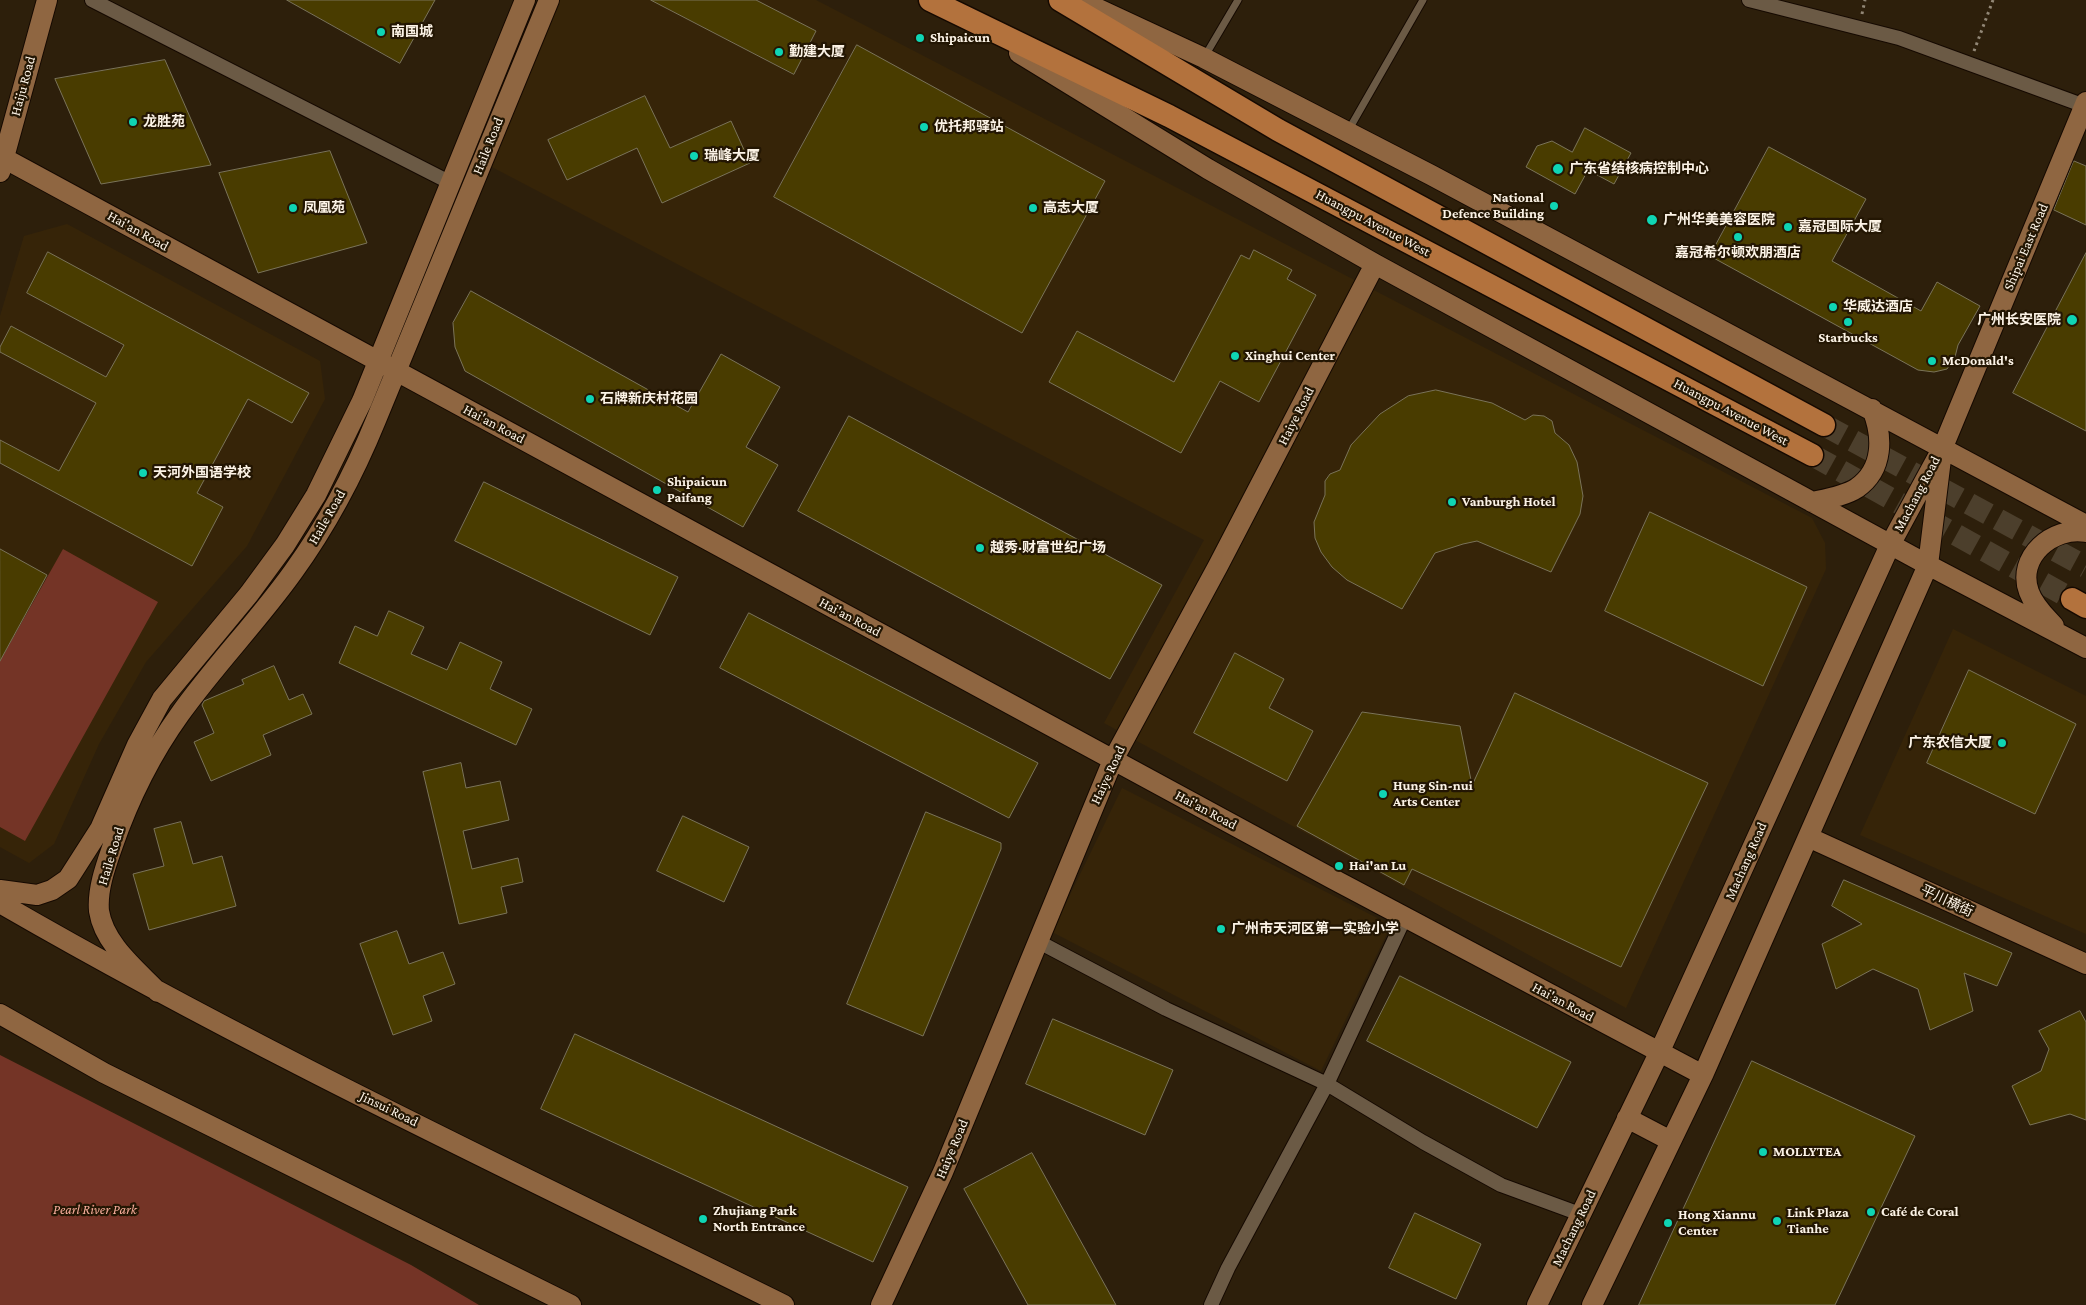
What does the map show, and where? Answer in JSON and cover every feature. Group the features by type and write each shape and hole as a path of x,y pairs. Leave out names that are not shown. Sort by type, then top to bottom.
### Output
{"main road":[{"name":"Huangpu Avenue West","path":"930,0 1178,121 1812,455"},
{"path":"1060,0 1270,126 1824,425"}],"street":[{"name":"Haiju Road","path":"1,162 46,0"},
{"path":"92,0 451,184"},
{"name":"Haile Road","path":"0,890 37,895 52,890 68,879 100,829 137,745 158,705 180,676 250,594 285,545 316,495 362,401 525,0"},
{"name":"Haile Road","path":"158,992 112,942 103,926 99,910 100,886 116,836 148,767 178,715 270,603 331,514 365,446 548,0"},
{"path":"1079,0 1204,58 1348,131 1872,409 2086,525"},
{"path":"1749,0 1899,38 2085,104"},
{"path":"964,18 1208,169 1374,264 1928,566 2086,648"},
{"name":"Shipai East Road","path":"1943,447 2085,104"},
{"name":"Hai'an Road","path":"1,162 396,371 1405,918 1702,1075"},
{"name":"Haiye Road","path":"881,1305 943,1172 1113,760 1218,566 1374,264"},
{"path":"1812,502 1857,488 1869,476 1876,464 1881,443 1878,425 1872,409"},
{"name":"Machang Road","path":"1537,1305 1659,1053 1890,545 1943,447"},
{"name":"Machang Road","path":"1592,1305 1672,1141 1928,566 1943,447"},
{"path":"2062,636 2037,607 2029,592 2026,576 2032,556 2044,542 2059,533 2086,532"},
{"name":"平川横街","path":"1808,837 2086,964"},
{"name":"Jinsui Road","path":"0,903 221,1026 784,1305"},
{"path":"1211,1305 1228,1268 1327,1084 1405,918"},
{"path":"1038,942 1166,1009 1327,1084 1423,1142 1501,1185 1580,1214"},
{"path":"0,1014 104,1073 571,1305"},
{"path":"1627,1118 1672,1141"}],"lane":[{"path":"1204,58 1238,0"},
{"path":"1348,131 1423,0"}],"path":[{"path":"1970,63 1993,0"}],"shaded area":[{"path":"559,0 816,0 1812,518 1825,543 1826,569 1626,1008 1104,723 1204,540 490,166"},
{"name":"天河外国语学校","path":"67,224 320,361 325,399 247,546 146,662 99,744 54,844 29,863 0,847 0,316 24,236"},
{"path":"1953,629 2086,696 2086,934 1860,835"},
{"name":"广州市天河区第一实验小学","path":"1122,788 1391,925 1321,1071 1052,932"}],"green space":[{"path":"63,549 158,602 25,841 0,827 0,661"},
{"name":"Pearl River Park","path":"0,1055 411,1265 479,1305 0,1305"}],"building":[{"name":"南国城","path":"287,0 435,0 400,63"},
{"name":"勤建大厦","path":"651,0 756,0 816,31 794,74"},
{"name":"高志大厦","path":"857,45 1105,181 1022,333 774,197"},
{"name":"龙胜苑","path":"165,60 211,165 101,184 55,79"},
{"name":"瑞峰大厦","path":"645,96 670,148 731,121 750,163 662,203 637,148 567,180 548,140"},
{"path":"1585,128 1631,153 1614,184 1588,170 1575,194 1526,167 1537,146 1552,141 1572,152"},
{"path":"1769,147 1866,199 1832,261 1921,311 1937,282 1980,306 1958,345 1955,357 1947,369 1934,372 1918,370 1710,256"},
{"name":"凤凰苑","path":"330,151 367,243 258,273 219,173"},
{"path":"2074,161 2086,166 2086,225 2054,210"},
{"name":"Xinghui Center","path":"1254,250 1292,270 1287,279 1316,295 1259,402 1220,381 1181,453 1049,382 1077,331 1174,382 1241,255 1249,259"},
{"path":"48,252 309,393 292,423 248,399 197,493 223,507 192,566 0,463 0,440 59,471 96,403 0,352 0,347 11,326 106,377 124,345 27,293"},
{"path":"2086,253 2086,431 2013,393"},
{"name":"石牌新庆村花园","path":"471,291 688,412 721,354 780,387 746,447 778,465 743,527 465,371 455,347 453,323"},
{"name":"Vanburgh Hotel","path":"1436,390 1492,403 1525,420 1533,415 1544,416 1552,421 1555,433 1569,445 1577,462 1583,496 1580,514 1551,572 1477,541 1463,544 1435,553 1402,609 1347,580 1332,567 1321,552 1315,538 1314,522 1325,495 1325,481 1330,474 1340,470 1351,445 1380,414 1408,396"},
{"name":"越秀·财富世纪广场","path":"849,416 1162,585 1110,679 798,511"},
{"path":"484,482 678,577 650,635 455,541"},
{"path":"1650,512 1807,587 1763,686 1605,611"},
{"path":"0,549 47,575 0,661"},
{"path":"389,611 424,627 411,654 447,670 460,642 502,662 490,689 532,709 516,745 339,663 355,626 377,636"},
{"path":"749,613 1038,763 1009,818 720,668"},
{"path":"1235,653 1284,679 1269,708 1313,731 1287,781 1194,733"},
{"path":"274,666 289,700 303,694 312,714 263,735 271,755 211,781 194,742 214,733 202,705 204,701 244,684 242,680"},
{"name":"广东农信大厦","path":"1969,670 2076,724 2035,814 1927,763"},
{"path":"1515,693 1708,783 1621,967 1412,869 1404,885 1297,826 1362,712 1460,726 1472,785"},
{"path":"461,763 466,788 500,781 509,820 463,831 472,869 518,858 523,882 501,887 507,913 459,924 423,772"},
{"path":"926,812 1001,843 1001,849 923,1036 847,1004"},
{"path":"683,816 749,847 724,902 657,871"},
{"path":"181,822 193,864 222,856 236,906 149,930 133,874 164,866 154,829"},
{"path":"1844,880 2012,953 1997,986 1964,973 1973,1011 1930,1030 1918,989 1873,969 1836,989 1822,944 1862,924 1832,906"},
{"path":"397,931 409,964 443,952 455,984 423,996 432,1021 393,1035 360,944"},
{"path":"1400,976 1571,1062 1537,1128 1367,1041"},
{"path":"2080,1011 2086,1022 2086,1120 2070,1114 2030,1125 2012,1086 2041,1071 2049,1049 2039,1031"},
{"path":"1053,1019 1173,1070 1145,1135 1026,1084"},
{"path":"575,1034 908,1187 873,1262 541,1109"},
{"name":"Link Plaza Tianhe","path":"1752,1061 1915,1136 1835,1305 1639,1305"},
{"path":"1032,1153 1116,1305 1028,1305 964,1189"},
{"path":"1415,1213 1481,1244 1456,1299 1389,1268"}],"tunnel":[{"path":"1824,425 2086,567"},
{"path":"1812,455 2072,599"}],"place":[{"name":"南国城","path":"381,32"},
{"name":"Shipaicun","path":"920,38"},
{"name":"勤建大厦","path":"779,52"},
{"name":"龙胜苑","path":"133,122"},
{"name":"优托邦驿站","path":"924,127"},
{"name":"瑞峰大厦","path":"694,156"},
{"name":"广东省结核病控制中心","path":"1558,169"},
{"name":"National Defence Building","path":"1554,206"},
{"name":"凤凰苑","path":"293,208"},
{"name":"高志大厦","path":"1033,208"},
{"name":"广州华美美容医院","path":"1652,220"},
{"name":"嘉冠国际大厦","path":"1788,227"},
{"name":"嘉冠希尔顿欢朋酒店","path":"1738,237"},
{"name":"华威达酒店","path":"1833,307"},
{"name":"广州长安医院","path":"2072,320"},
{"name":"Starbucks","path":"1848,322"},
{"name":"Xinghui Center","path":"1235,356"},
{"name":"McDonald's","path":"1932,361"},
{"name":"石牌新庆村花园","path":"590,399"},
{"name":"天河外国语学校","path":"143,473"},
{"name":"Shipaicun Paifang","path":"657,490"},
{"name":"Vanburgh Hotel","path":"1452,502"},
{"name":"越秀·财富世纪广场","path":"980,548"},
{"name":"广东农信大厦","path":"2002,743"},
{"name":"Hung Sin-nui Arts Center","path":"1383,794"},
{"name":"Hai'an Lu","path":"1339,866"},
{"name":"广州市天河区第一实验小学","path":"1221,929"},
{"name":"MOLLYTEA","path":"1763,1152"},
{"name":"Café de Coral","path":"1871,1212"},
{"name":"Zhujiang Park North Entrance","path":"703,1219"},
{"name":"Link Plaza Tianhe","path":"1777,1221"},
{"name":"Hong Xiannu Center","path":"1668,1223"}]}
